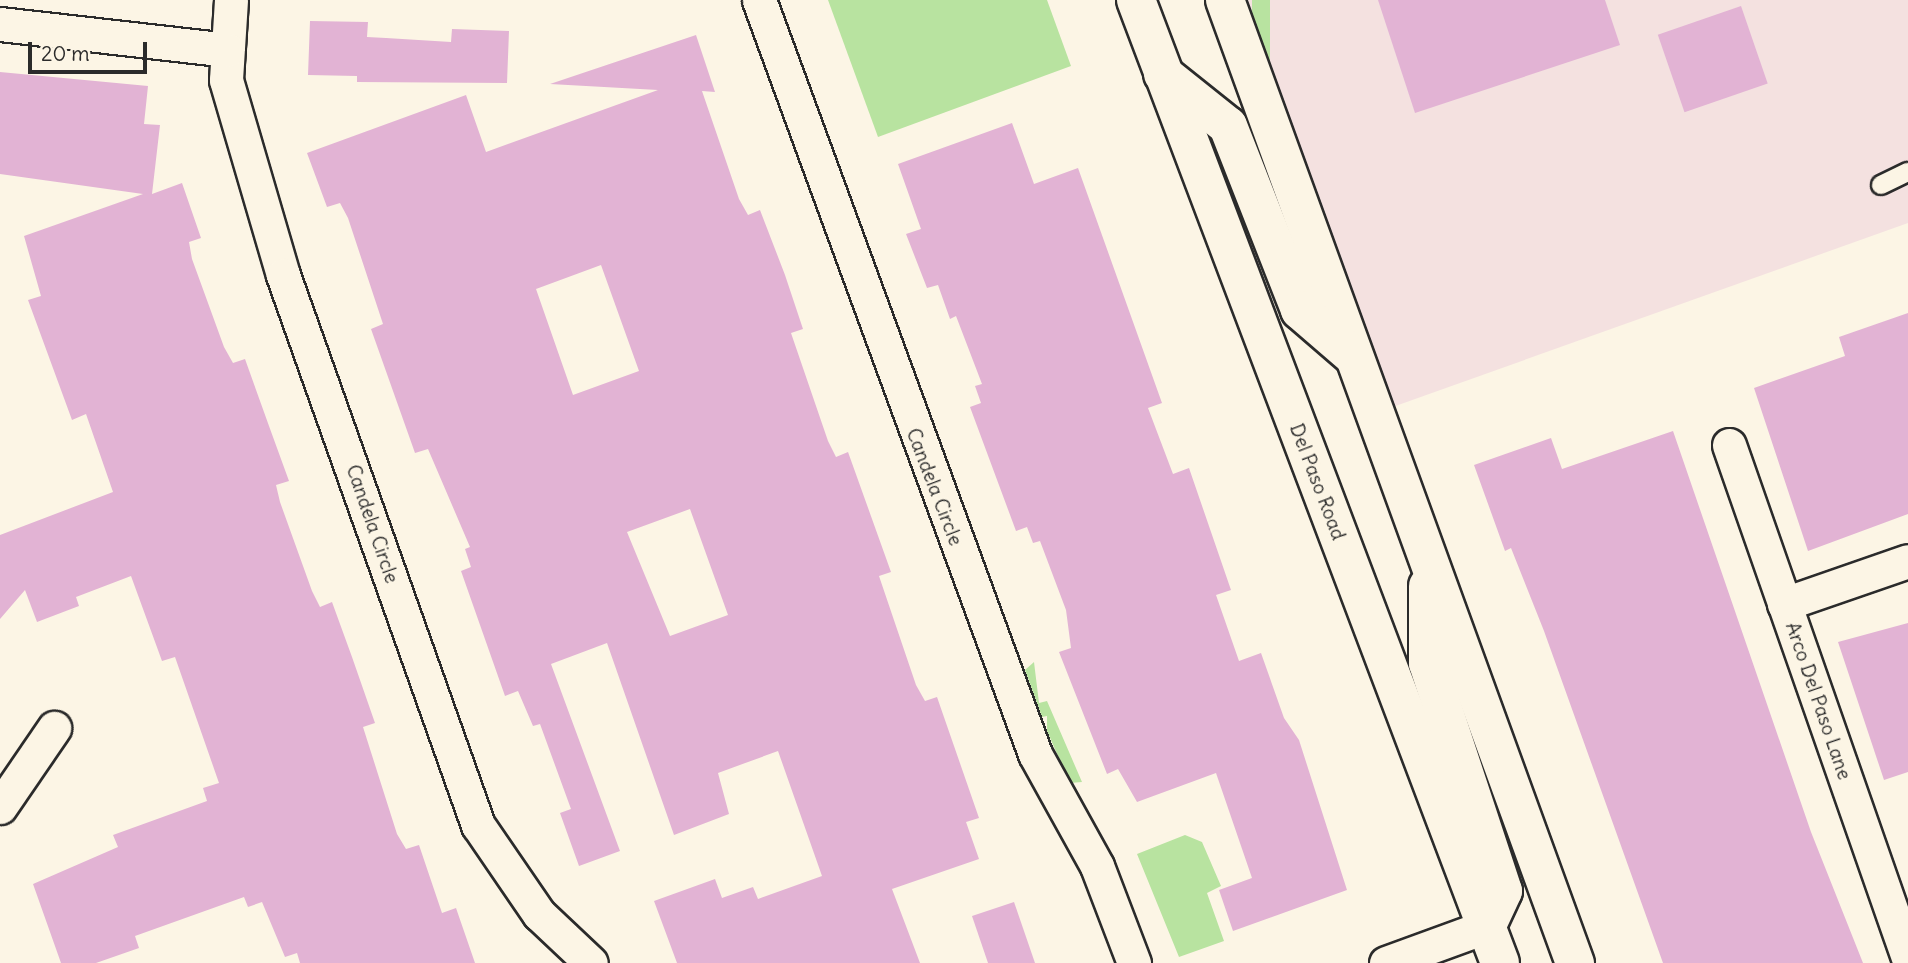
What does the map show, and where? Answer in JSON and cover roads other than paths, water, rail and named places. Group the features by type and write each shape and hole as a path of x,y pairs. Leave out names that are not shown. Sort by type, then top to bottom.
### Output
{"street":[{"name":"Candela Circle","path":"230,0 226,80 283,275 478,825 539,914 591,963"},
{"name":"Candela Circle","path":"759,0 1035,754 1097,866 1134,963"},
{"name":"Del Paso Road","path":"1136,0 1500,963"},
{"path":"1225,0 1575,963"},
{"path":"0,24 228,50"},
{"path":"1163,74 1228,126 1300,310 1354,356"},
{"name":"Arco Del Paso Lane","path":"1729,445 1908,958"},
{"path":"1385,963 1487,926 1503,891 1428,663 1428,559"},
{"path":"1784,604 1908,561"},
{"path":"0,807 54,728"}],"lane":[{"path":"1881,185 1908,172"}]}
